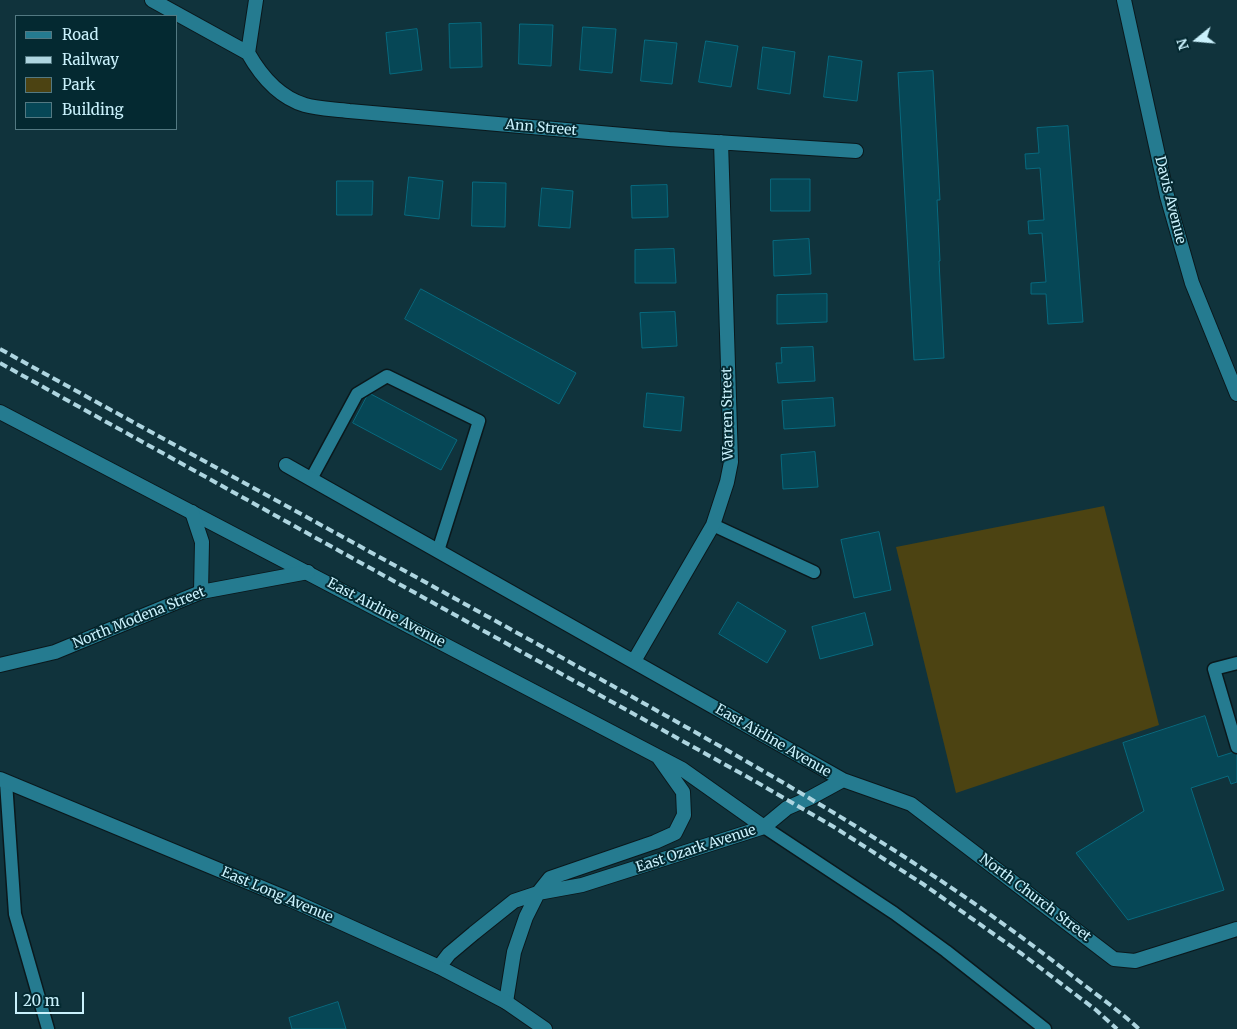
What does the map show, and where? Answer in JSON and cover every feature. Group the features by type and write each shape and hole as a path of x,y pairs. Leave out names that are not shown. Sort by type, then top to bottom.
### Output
{"street":[{"path":"152,0 248,53 256,0"},
{"name":"Davis Avenue","path":"1124,0 1167,196 1192,283 1237,394"},
{"name":"Ann Street","path":"248,53 257,70 271,86 287,97 305,105 348,112 856,151"},
{"name":"Warren Street","path":"634,661 713,525 727,482 730,462 721,142"},
{"name":"East Airline Avenue","path":"0,412 682,769 764,827"},
{"name":"East Airline Avenue","path":"286,465 843,780"},
{"path":"192,512 202,542 201,592"},
{"name":"North Modena Street","path":"0,665 55,652 201,592 308,572"},
{"path":"506,1002 514,952 526,917 538,893 550,878 655,842 675,833 684,815 683,792 658,757"},
{"name":"East Ozark Avenue","path":"439,967 449,954 514,901 538,893 582,885 764,827 787,808 843,780"},
{"name":"North Church Street","path":"843,780 911,804 1114,959 1135,961 1237,929"},
{"name":"East Long Avenue","path":"3,781 289,899 439,967 506,1002 546,1029"}],"lane":[{"path":"311,479 357,394 387,376 479,421 438,551"},
{"path":"713,525 814,572"},
{"path":"1237,663 1214,668 1237,747"},
{"path":"3,781 15,914 48,1029"},
{"path":"764,827 894,913 946,951 1045,1029"}],"green space":[{"path":"1104,506 1159,725 956,793 896,547"}],"building":[{"path":"481,23 482,67 450,68 449,24"},
{"path":"520,24 553,25 551,66 519,64"},
{"path":"583,27 616,29 612,73 580,70"},
{"path":"417,29 422,70 390,74 386,33"},
{"path":"645,40 677,43 672,84 641,81"},
{"path":"706,41 738,46 731,87 699,82"},
{"path":"763,47 795,52 790,94 758,89"},
{"path":"829,56 862,61 857,101 824,97"},
{"path":"933,71 940,200 937,200 944,358 914,360 898,73"},
{"path":"1068,126 1083,322 1048,324 1046,294 1031,294 1031,283 1046,282 1042,233 1029,234 1028,221 1044,220 1040,168 1026,169 1025,154 1039,153 1037,128"},
{"path":"409,177 443,181 439,219 405,215"},
{"path":"771,179 810,179 810,211 771,211"},
{"path":"337,181 373,181 372,215 337,215"},
{"path":"473,182 506,183 505,227 472,226"},
{"path":"667,185 668,217 632,218 631,186"},
{"path":"542,188 573,191 570,228 539,226"},
{"path":"809,239 811,274 774,276 773,241"},
{"path":"674,249 676,283 635,283 635,250"},
{"path":"421,289 576,373 559,404 405,319"},
{"path":"827,294 827,322 777,324 777,295"},
{"path":"675,312 677,346 642,348 640,313"},
{"path":"813,347 815,381 778,383 776,363 782,363 781,348"},
{"path":"369,393 457,440 441,470 353,423"},
{"path":"647,393 684,397 681,431 644,427"},
{"path":"833,398 835,426 784,429 782,401"},
{"path":"815,452 818,487 783,489 781,455"},
{"path":"879,532 891,590 854,598 841,540"},
{"path":"738,602 786,631 767,663 719,634"},
{"path":"865,613 873,645 820,659 812,627"},
{"path":"1205,716 1218,757 1237,751 1237,782 1231,784 1228,776 1191,788 1224,890 1128,920 1076,853 1144,811 1123,743"},
{"path":"338,1002 346,1029 292,1029 289,1018"}],"railway":[{"path":"0,349 678,722 849,822 959,893 1013,931 1112,1006 1139,1029"},
{"path":"0,363 753,780 834,827 923,884 1022,954 1096,1010 1117,1029"}]}
